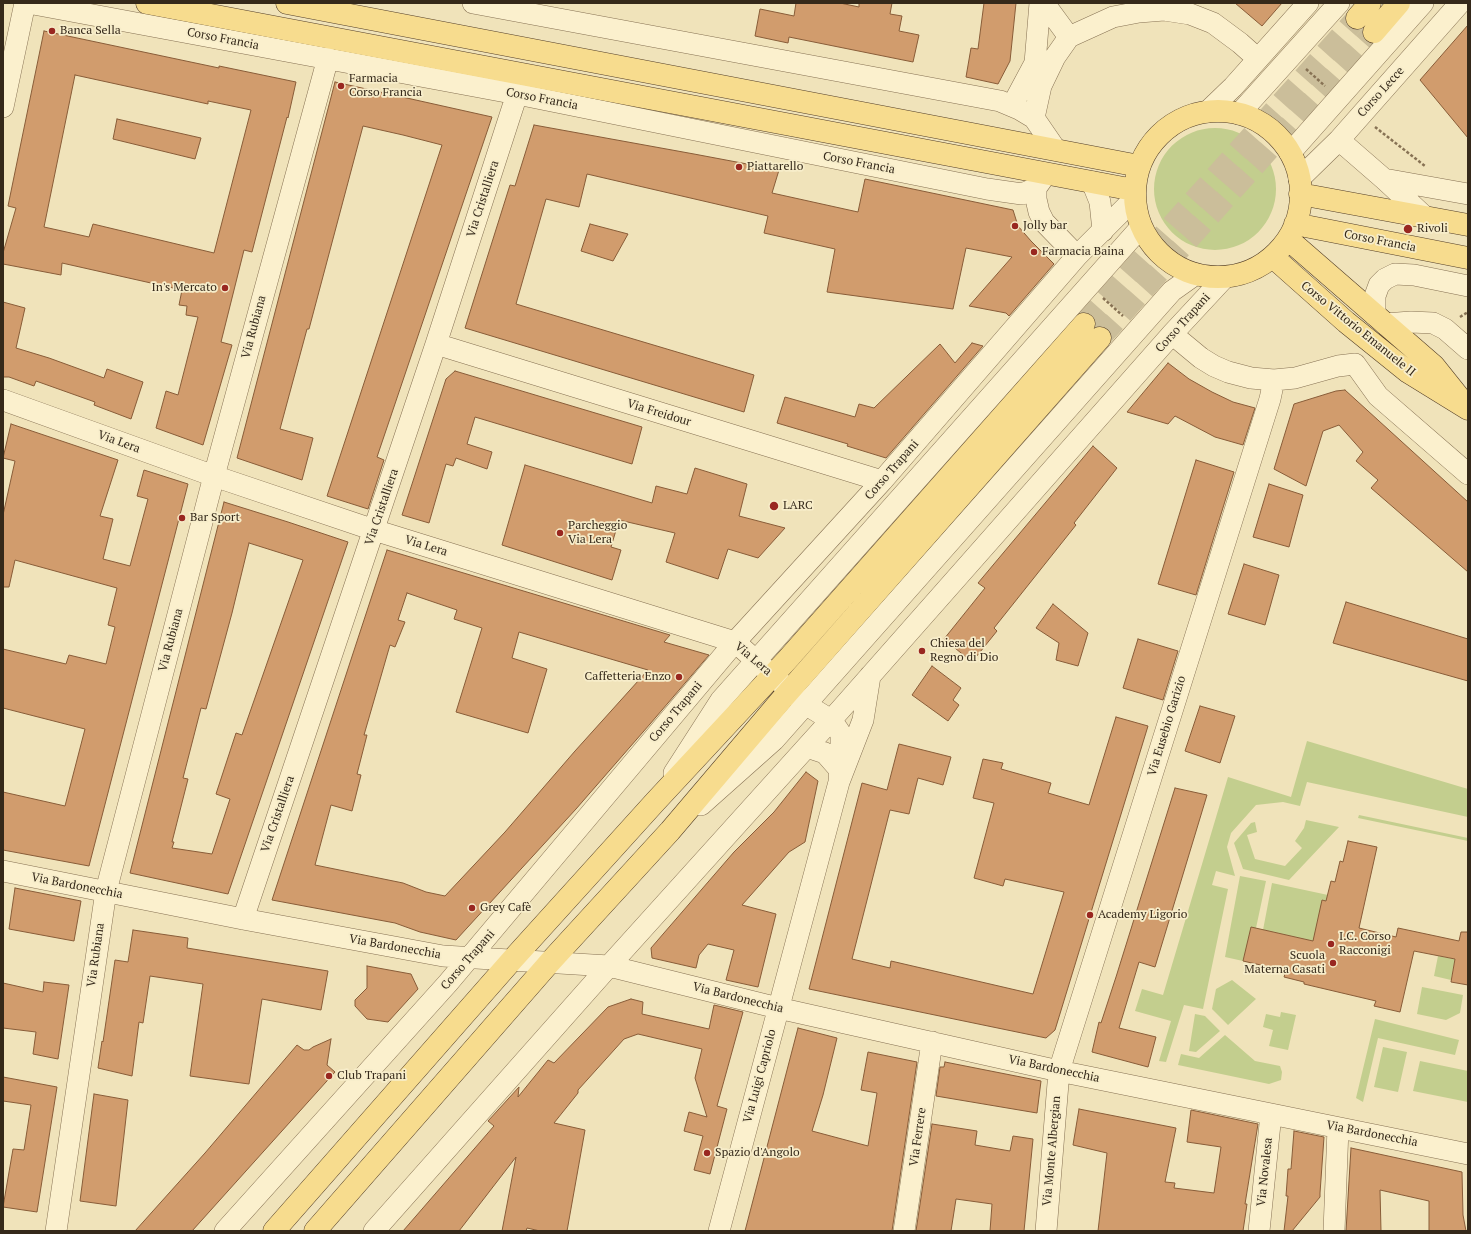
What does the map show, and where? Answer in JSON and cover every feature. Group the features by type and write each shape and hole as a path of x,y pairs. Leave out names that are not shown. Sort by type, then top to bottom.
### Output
{"main road":[{"name":"Corso Francia","path":"147,3 1041,181 1092,182 1134,195"},
{"path":"287,3 1139,166"},
{"path":"1374,32 1399,3"},
{"path":"1227,111 1239,114 1259,122 1276,135 1290,152 1296,166 1300,187 1299,209 1292,232 1274,258 1249,271 1225,276 1210,277 1196,274 1173,264 1154,248 1141,227 1136,213 1134,195 1139,166 1150,144 1168,127 1190,115 1227,111"},
{"path":"1300,187 1424,216 1466,223"},
{"name":"Corso Francia","path":"1292,232 1467,259"},
{"name":"Corso Vittorio Emanuele II","path":"1292,232 1380,320 1434,366 1467,408"},
{"name":"Corso Vittorio Emanuele II","path":"1274,258 1364,337 1408,372 1467,408"},
{"name":"Corso Trapani","path":"274,1231 512,960 655,802 1092,331 797,698 550,962 315,1231"}],"street":[{"path":"3,107 25,3"},
{"name":"Corso Francia","path":"28,3 517,94 987,189 1022,194 1041,181"},
{"path":"473,3 993,100 1012,106 1034,118 1056,150"},
{"path":"1012,106 1034,63 1040,3"},
{"path":"1044,3 1069,37"},
{"path":"1207,112 1233,87 1308,3"},
{"path":"1239,114 1339,3"},
{"path":"1290,152 1423,3"},
{"name":"Corso Lecce","path":"1300,187 1339,140 1460,3"},
{"path":"1034,118 1041,86 1055,57 1069,37 1113,17 1165,7 1190,14 1214,23 1240,43 1258,60"},
{"name":"Via Rubiana","path":"56,1231 106,891 214,476 328,58"},
{"name":"Via Cristalliera","path":"243,919 436,344 517,94"},
{"path":"1339,140 1424,216"},
{"path":"1384,179 1468,194"},
{"path":"1041,181 1036,198 1039,212 1044,222 1077,256"},
{"path":"1092,182 1100,202 1103,231"},
{"name":"Corso Trapani","path":"225,1231 469,958 735,642 882,481 1077,256 1103,231 1134,195"},
{"name":"Corso Trapani","path":"655,802 721,700 1141,227"},
{"name":"Corso Trapani","path":"797,698 1172,291 1196,274"},
{"path":"1380,320 1375,296 1379,285 1385,279 1395,274 1414,275 1468,286"},
{"name":"Corso Trapani","path":"374,1231 609,966 807,747 1225,276"},
{"name":"Corso Vittorio Emanuele II","path":"1380,320 1433,323 1445,329 1468,349"},
{"path":"1172,334 1202,358 1228,372 1251,378 1274,380 1295,378 1338,366 1355,364"},
{"path":"1355,364 1364,337"},
{"name":"Via Freidour","path":"436,344 882,481"},
{"path":"1355,364 1378,396 1468,474"},
{"name":"Via Eusebio Garizio","path":"1059,1071 1270,398 1274,380"},
{"name":"Via Lera","path":"3,400 214,476 374,530 735,642 797,698 831,720"},
{"name":"Via Luigi Capriolo","path":"719,1231 839,775 863,720 870,676"},
{"name":"Via Luigi Capriolo","path":"831,720 841,734 839,775"},
{"path":"807,747 825,753 839,775"},
{"name":"Via Bardonecchia","path":"3,874 106,891 243,919 437,955 609,966 778,1008 1059,1071 1468,1154"},
{"name":"Via Ferrere","path":"904,1231 932,1042"},
{"name":"Via Monte Albergian","path":"1046,1231 1059,1071"},
{"name":"Via Novalesa","path":"1259,1231 1271,1114"},
{"path":"1334,1231 1338,1128"}],"path":[{"path":"1292,56 1339,97"},
{"path":"1360,116 1430,170"},
{"path":"1089,286 1138,329"},
{"path":"1458,318 1468,312"}],"green space":[{"path":"1215,128 1227,129 1238,133 1249,138 1258,146 1266,155 1271,166 1275,177 1275,201 1271,212 1266,223 1258,232 1249,240 1238,245 1227,249 1215,250 1203,249 1192,245 1181,240 1172,232 1164,223 1159,212 1155,201 1154,189 1155,177 1159,166 1164,155 1172,146 1181,138 1192,133 1203,129"},
{"path":"1307,741 1468,789 1468,817 1307,782 1300,806 1283,802 1256,805 1231,833 1227,847 1235,876 1216,871 1212,885 1228,889 1203,1009 1184,1005 1166,1062 1159,1061 1171,1021 1135,1011 1142,989 1163,995 1228,777 1291,797"},
{"path":"1359,815 1468,838 1468,841 1358,818"},
{"path":"1306,820 1339,827 1289,880 1243,869 1234,843 1251,823 1255,822 1257,832 1247,835 1255,859 1285,866 1302,848 1295,841 1304,828"},
{"path":"1240,876 1266,881 1256,928 1243,961 1225,957"},
{"path":"1272,883 1328,895 1327,901 1322,900 1321,943 1263,930"},
{"path":"1438,956 1455,959 1451,980 1434,976"},
{"path":"1232,980 1256,999 1228,1025 1212,1009 1216,989"},
{"path":"1422,987 1463,995 1460,1013 1446,1020 1417,1014"},
{"path":"1281,1012 1296,1015 1288,1050 1269,1046 1273,1030 1263,1027 1266,1014 1280,1017"},
{"path":"1195,1014 1205,1016 1220,1031 1196,1052 1189,1051"},
{"path":"1375,1019 1459,1040 1455,1055 1378,1038 1363,1102 1356,1098"},
{"path":"1225,1035 1255,1061 1280,1066 1282,1072 1281,1080 1269,1084 1178,1065 1181,1054 1199,1058"},
{"path":"1383,1047 1407,1052 1398,1092 1374,1087"},
{"path":"1420,1061 1468,1071 1468,1102 1413,1091"}],"building":[{"path":"796,3 840,3 859,7 859,3 892,3 890,14 902,16 899,31 919,35 913,62 789,37 788,43 755,36 760,9 794,16"},
{"path":"984,3 1016,3 1010,61 998,84 966,77 971,48 978,49"},
{"path":"1235,3 1282,3 1262,26"},
{"path":"1468,25 1468,138 1420,80"},
{"path":"44,31 219,68 219,66 296,82 288,118 287,117 252,252 244,250 221,342 232,345 203,445 156,428 166,391 178,395 198,317 186,315 187,306 179,305 182,290 62,263 61,275 3,264 3,253 16,208 8,206","holes":["75,75 208,104 208,101 251,110 214,253 93,224 89,237 44,227"]},
{"path":"335,82 492,117 377,457 384,460 368,509 327,496 442,145 363,126 309,329 307,329 280,429 313,438 302,480 237,458"},
{"path":"117,119 201,138 195,159 113,139"},
{"path":"534,125 779,170 772,193 858,212 865,179 1013,210 1018,226 1054,264 1009,316 1006,313 969,306 1012,257 966,248 953,309 827,292 835,249 764,233 768,216 587,174 579,207 546,199 516,304 754,375 744,412 465,328 510,185 515,186"},
{"path":"590,224 628,234 613,261 581,251"},
{"path":"3,302 25,308 16,348 104,378 107,369 143,382 131,419 94,405 95,402 36,381 34,386 9,377 3,377"},
{"path":"972,343 983,346 886,458 847,446 848,444 777,423 785,397 855,417 859,404 874,408 940,344 955,363"},
{"path":"1168,363 1189,379 1212,392 1233,402 1255,408 1243,445 1215,437 1175,416 1168,424 1127,412"},
{"path":"455,371 642,427 632,464 475,417 467,444 492,452 487,469 456,458 453,466 446,464 429,523 402,515 446,379"},
{"path":"1345,390 1468,502 1468,572 1371,488 1378,480 1356,461 1363,452 1339,425 1323,431 1306,486 1274,469 1294,404 1336,391"},
{"path":"11,424 118,460 100,516 113,519 103,559 130,566 148,499 137,496 144,470 188,484 89,866 3,850 3,792 65,806 85,729 3,708 3,649 66,664 69,655 106,664 115,627 108,625 117,588 15,560 9,587 3,587 3,515 15,461 3,458"},
{"path":"1093,446 1117,468 1074,523 1076,525 994,628 997,631 972,662 944,639 985,588 978,583"},
{"path":"1196,460 1234,472 1196,595 1158,584"},
{"path":"525,465 652,503 656,486 687,494 695,468 747,484 739,516 785,528 758,558 728,549 718,579 666,562 675,533 619,520 611,547 621,550 612,580 502,545"},
{"path":"1269,484 1303,495 1289,547 1253,537"},
{"path":"224,502 348,542 228,894 130,873","holes":["249,543 303,560 242,735 236,733 216,794 230,799 212,854 172,848 174,842 172,842 188,779 183,778 201,708 206,709"]},
{"path":"387,550 670,635 664,642 709,655 576,809 456,940 420,932 395,923 272,900","holes":["407,593 457,610 454,619 482,628 456,712 528,733 547,669 512,658 519,632 648,670 505,832 445,896 426,892 403,883 315,865 331,805 352,811 361,775 357,774 367,735 364,735 390,645 395,647 405,622 398,620"]},
{"path":"1244,564 1279,575 1265,625 1228,614"},
{"path":"1346,602 1468,639 1468,681 1333,643"},
{"path":"1053,604 1088,633 1078,666 1056,660 1059,643 1036,628"},
{"path":"1138,639 1178,651 1163,700 1123,688"},
{"path":"932,666 961,688 953,700 959,705 948,721 912,695"},
{"path":"1200,706 1235,716 1220,763 1185,751"},
{"path":"1116,717 1148,726 1055,1030 1046,1038 809,989 862,783 887,790 899,744 951,757 943,785 918,778 909,814 890,810 852,959 890,968 891,961 1033,994 1064,892 1005,879 1003,886 974,878 994,803 973,798 983,759 1003,763 1001,769 1051,783 1048,793 1089,805"},
{"path":"806,772 818,781 805,842 789,852 742,905 776,914 758,987 726,980 734,950 708,944 699,955 696,968 652,958 651,948 734,852 774,812"},
{"path":"1175,788 1207,795 1155,967 1139,962 1119,1028 1156,1037 1148,1067 1092,1052 1099,1022 1101,1023 1116,977"},
{"name":"Scuola Materna Casati","path":"1348,841 1377,847 1359,928 1396,937 1398,928 1459,941 1461,932 1468,932 1468,985 1451,982 1455,959 1414,951 1400,1012 1374,1006 1376,1001 1304,984 1304,982 1284,977 1285,974 1264,969 1265,966 1243,961 1251,927 1313,941 1322,900 1326,901 1331,881 1335,882 1340,861 1343,862"},
{"path":"15,888 81,901 74,941 9,929"},
{"path":"133,930 188,938 187,948 328,971 321,1010 262,999 249,1084 190,1076 203,984 150,976 143,1023 139,1022 132,1076 98,1068 115,960 128,962"},
{"path":"367,966 411,974 418,989 388,1022 367,1019 355,1006 355,1000 367,988"},
{"path":"44,982 69,985 58,1059 33,1054 36,1032 3,1028 3,983 43,992"},
{"path":"631,999 643,1002 642,1014 709,1029 714,1005 743,1012 717,1106 727,1109 710,1174 694,1170 703,1136 684,1131 689,1112 707,1117 695,1078 702,1049 638,1034 624,1039 578,1090 578,1093 554,1123 585,1130 567,1231 540,1231 527,1228 526,1231 502,1231 516,1157 459,1231 403,1231 494,1126 488,1121 519,1087 518,1097 548,1060 554,1063 608,1007"},
{"path":"798,1028 837,1038 823,1095 812,1131 868,1146 877,1093 861,1090 868,1052 917,1062 892,1231 745,1231"},
{"path":"331,1039 327,1065 335,1072 192,1231 135,1231 205,1153 297,1045 304,1050 309,1050"},
{"path":"945,1062 1041,1081 1037,1113 936,1096 940,1067 944,1067"},
{"path":"3,1077 57,1087 37,1212 3,1207 13,1149 24,1150 31,1105 3,1101"},
{"path":"94,1094 128,1100 116,1206 80,1201"},
{"path":"1079,1109 1176,1128 1165,1182 1175,1183 1174,1188 1214,1193 1221,1147 1187,1142 1191,1110 1258,1124 1245,1204 1247,1204 1243,1231 1098,1231 1107,1153 1073,1145"},
{"path":"932,1124 977,1131 975,1145 1010,1151 1013,1136 1033,1139 1024,1231 990,1231 992,1204 956,1199 951,1231 916,1231"},
{"path":"1294,1131 1324,1137 1320,1197 1292,1231 1284,1231 1288,1196 1286,1196 1288,1169 1291,1169"},
{"path":"1351,1148 1462,1172 1463,1215 1466,1231 1429,1231 1429,1201 1380,1190 1381,1231 1346,1231"}],"tunnel":[{"path":"1084,324 1357,18"},
{"path":"1100,338 1374,32"}],"place":[{"name":"Banca Sella","path":"52,31"},
{"name":"Farmacia Corso Francia","path":"341,86"},
{"name":"Piattarello","path":"739,167"},
{"name":"Jolly bar","path":"1015,226"},
{"name":"Rivoli","path":"1408,229"},
{"name":"Farmacia Baina","path":"1034,252"},
{"name":"In's Mercato","path":"225,288"},
{"name":"LARC","path":"774,506"},
{"name":"Bar Sport","path":"182,518"},
{"name":"Parcheggio Via Lera","path":"560,533"},
{"name":"Chiesa del Regno di Dio","path":"922,651"},
{"name":"Caffetteria Enzo","path":"679,677"},
{"name":"Grey Cafè","path":"472,908"},
{"name":"Academy Ligorio","path":"1090,915"},
{"name":"I.C. Corso Racconigi","path":"1331,944"},
{"name":"Scuola Materna Casati","path":"1333,963"},
{"name":"Club Trapani","path":"329,1076"},
{"name":"Spazio d'Angolo","path":"707,1153"}]}
